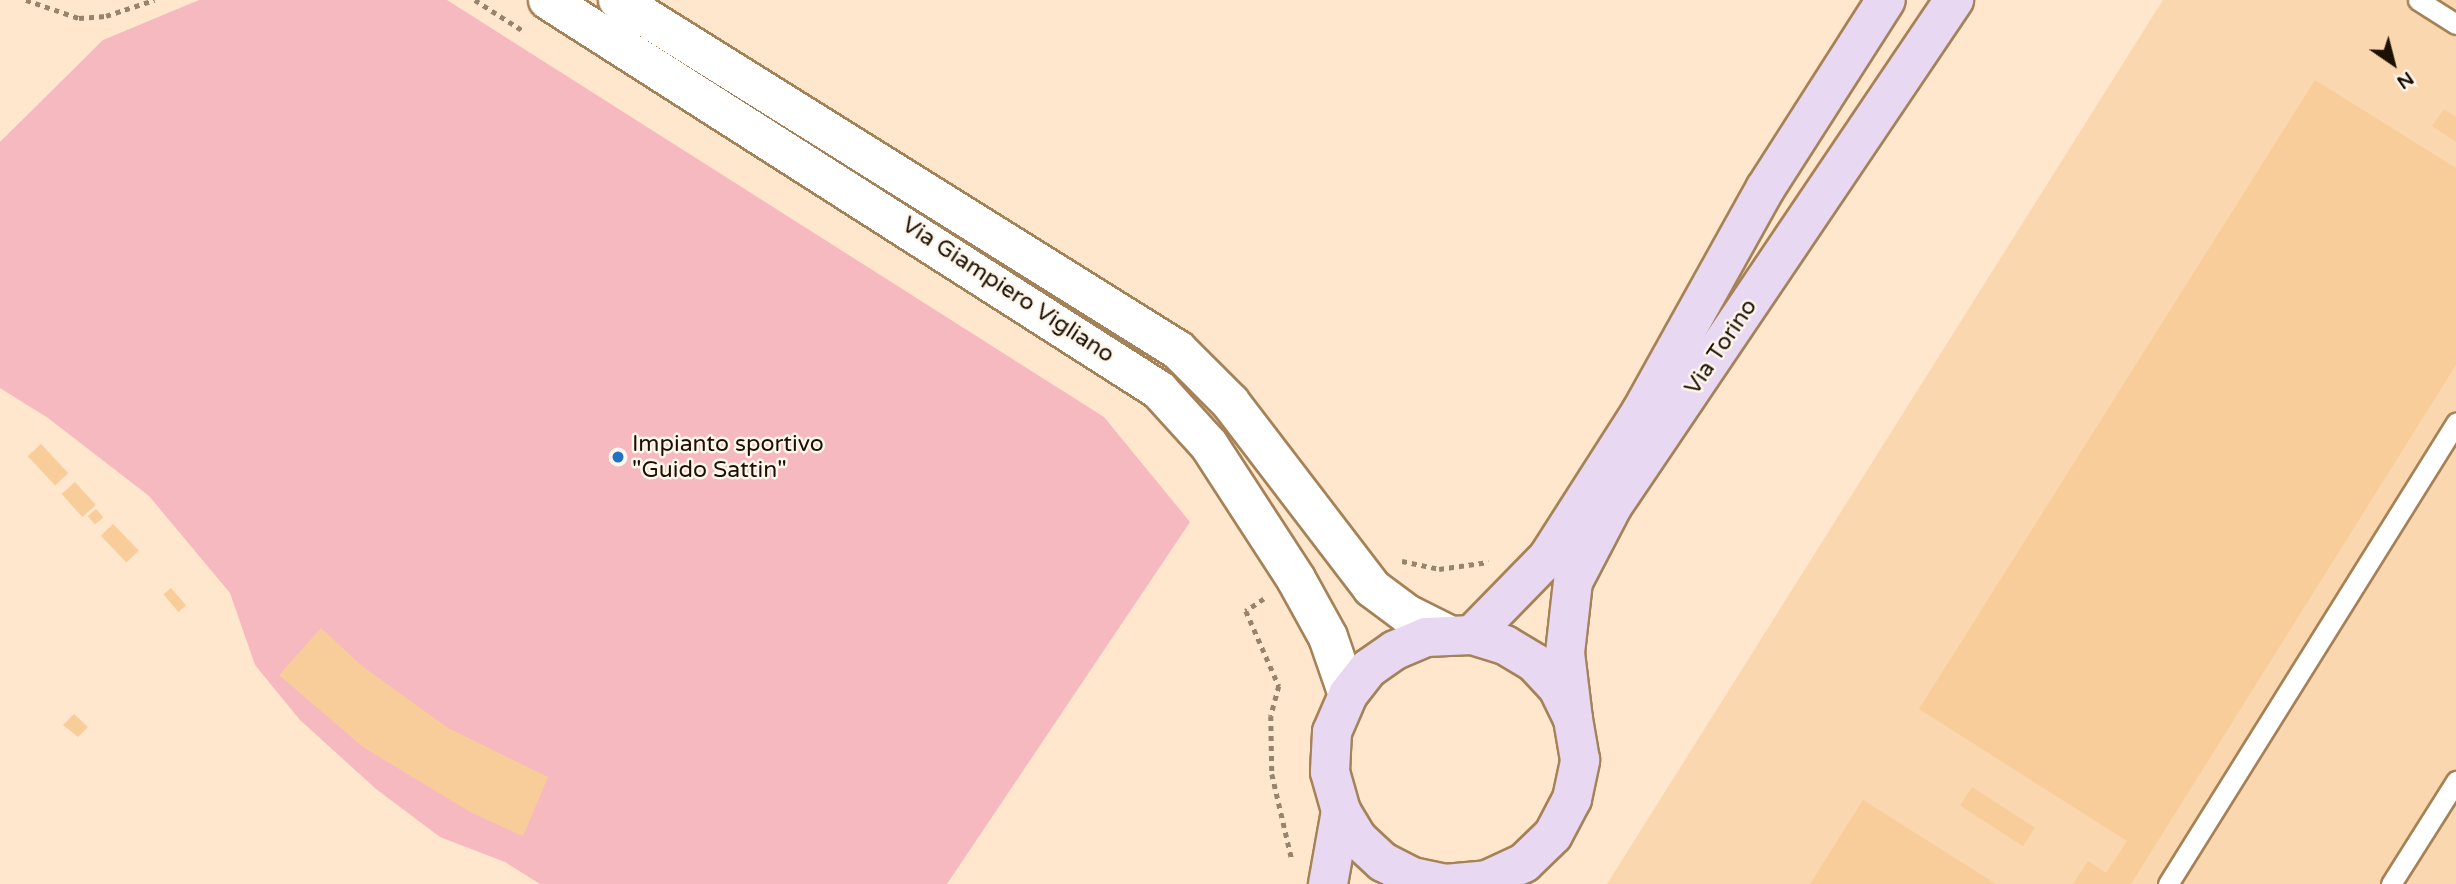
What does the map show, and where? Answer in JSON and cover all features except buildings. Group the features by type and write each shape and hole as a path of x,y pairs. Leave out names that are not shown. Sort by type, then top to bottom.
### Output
{"main road":[{"name":"Via Torino","path":"1460,635 1548,557 1642,410 1765,189 1886,0"},
{"name":"Via Torino","path":"1573,719 1565,653 1573,582 1612,507 1954,0"},
{"path":"1460,635 1505,645 1535,663 1558,688 1573,719 1580,760 1573,799 1553,835 1511,869 1487,880 1445,884 1413,877 1383,862 1359,839 1340,811 1331,772 1332,732 1348,695 1368,669 1395,650 1460,635"},
{"path":"1328,884 1340,811"}],"street":[{"name":"Via Giampiero Vigliano","path":"548,0 1136,372 1195,426 1280,588 1328,637 1348,695"},
{"name":"Via Giampiero Vigliano","path":"618,0 1178,350 1230,402 1363,579 1407,614 1460,635"}],"lane":[{"path":"2418,0 2456,24"},
{"path":"2168,884 2456,423"},
{"path":"2390,884 2456,781"}],"path":[{"path":"26,0 79,18 106,16 154,0"},
{"path":"475,0 527,33"},
{"path":"1392,556 1425,569 1494,559"},
{"path":"1258,587 1280,588"},
{"path":"1280,588 1246,611 1279,686 1271,716 1272,774 1292,843 1292,870"}],"shaded area":[{"name":"Impianto sportivo \"Guido Sattin\"","path":"199,0 447,0 1104,417 1190,522 947,884 540,884 505,862 440,837 376,789 300,720 255,665 230,593 149,496 48,418 0,388 0,142 103,40"},
{"path":"2163,0 2456,0 2456,884 1607,884"}],"place":[{"name":"Impianto sportivo \"Guido Sattin\"","path":"618,457"}]}
